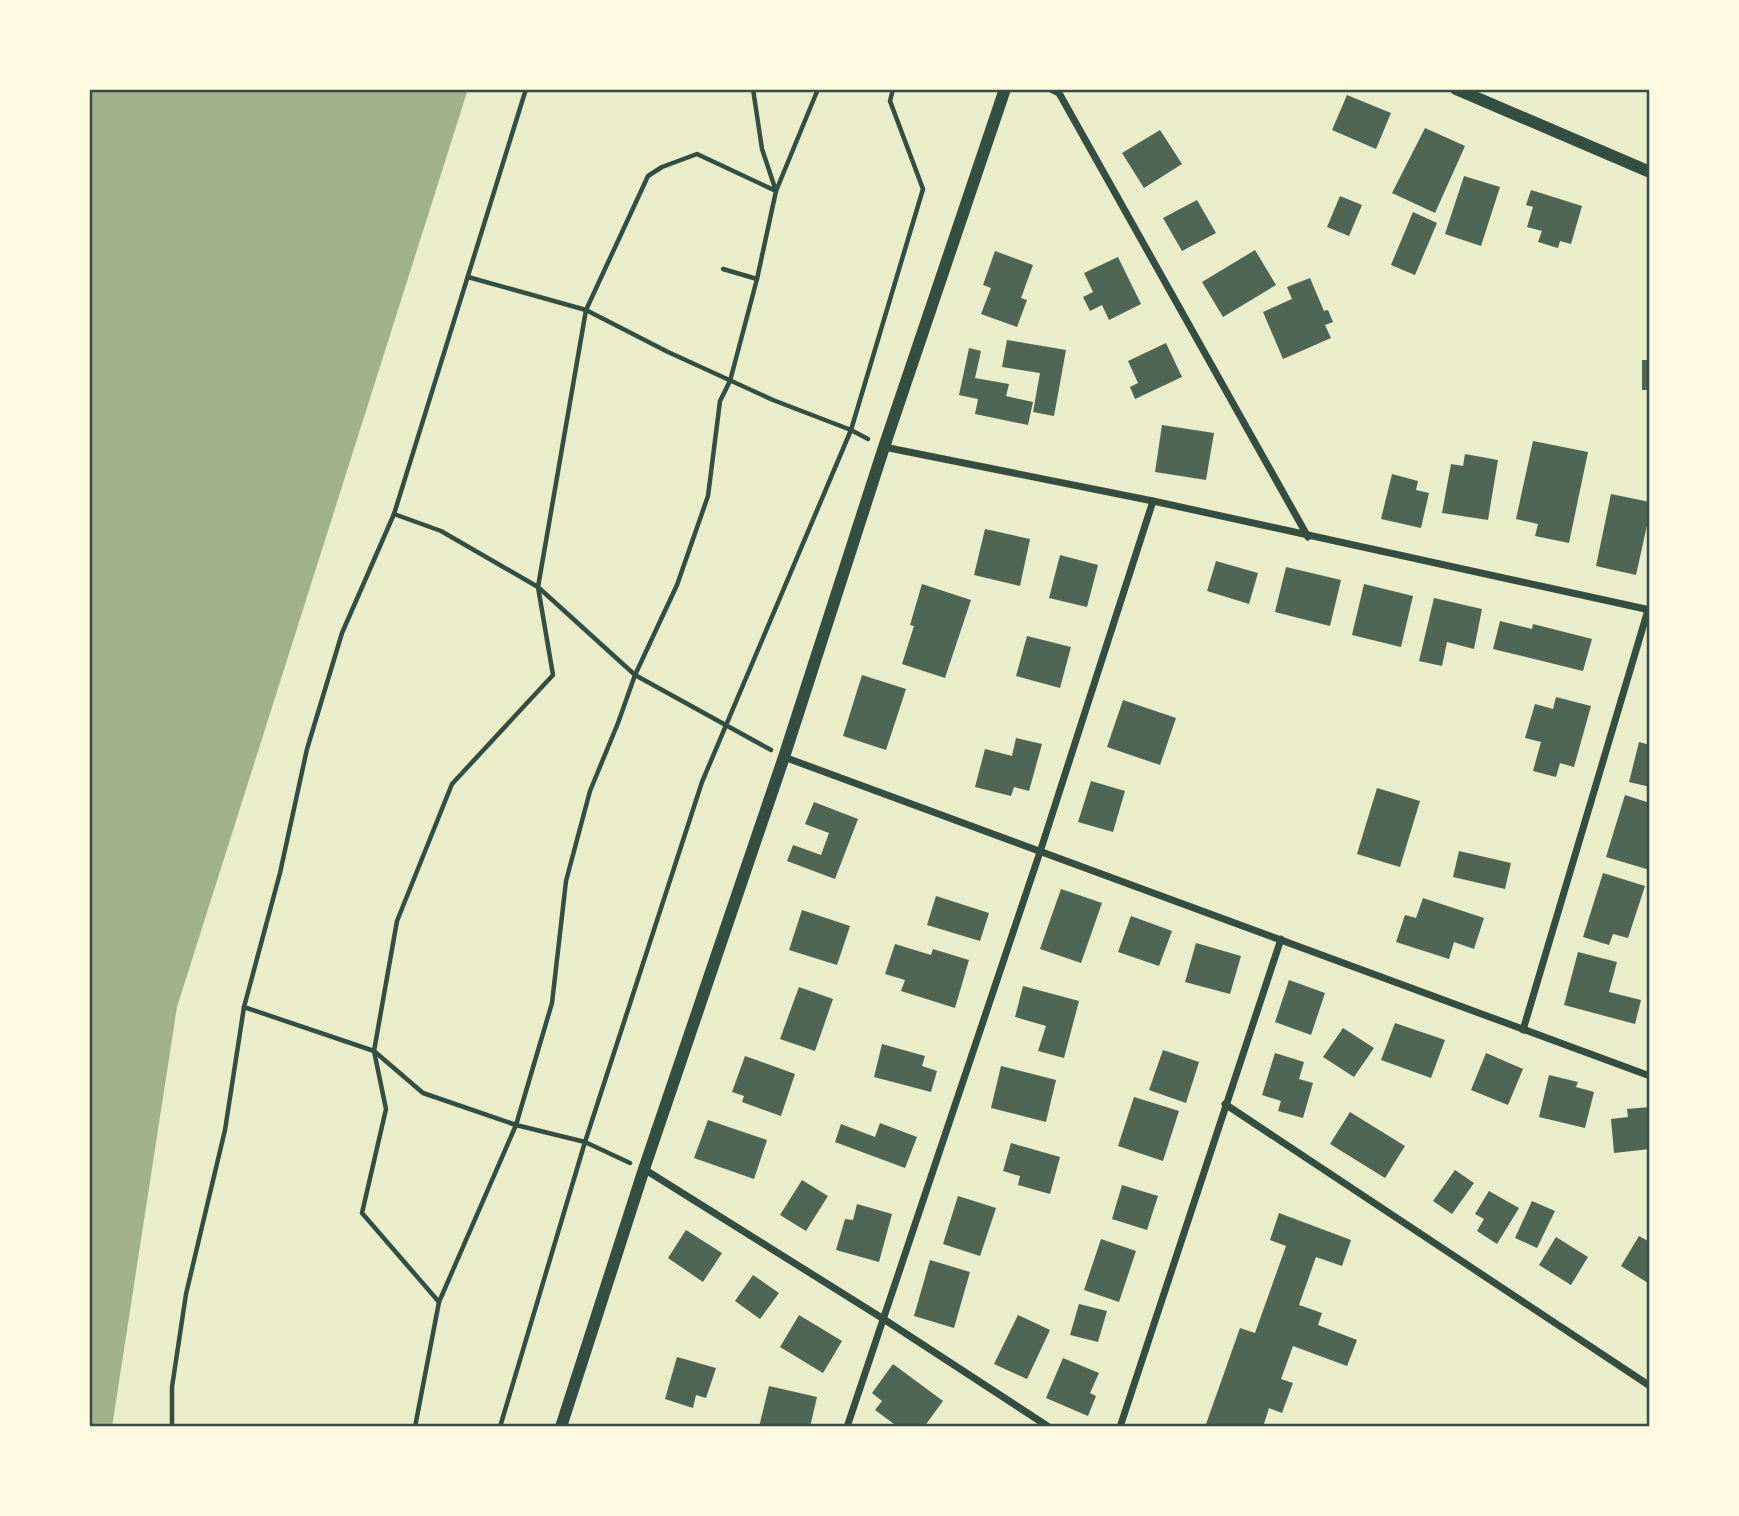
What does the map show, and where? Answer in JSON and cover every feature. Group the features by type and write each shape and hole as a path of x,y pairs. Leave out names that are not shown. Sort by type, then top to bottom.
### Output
{"street":[{"path":"561,1427 644,1169 1005,89"},
{"path":"1051,89 1059,93 1308,537"},
{"path":"1456,89 1650,172"},
{"path":"884,447 1153,501 1649,610 1523,1030"},
{"path":"847,1427 1040,852 1153,501"},
{"path":"783,757 1650,1076"},
{"path":"1119,1427 1280,939"},
{"path":"1226,1104 1650,1386"},
{"path":"644,1169 882,1318 1049,1427"}],"path":[{"path":"172,1427 173,1387 186,1294 225,1130 244,1007 280,873 307,749 342,633 394,514 526,89"},
{"path":"753,89 762,149 776,191"},
{"path":"415,1427 439,1302 516,1125 552,1003 566,881 590,791 635,675 677,585 708,496 720,401 730,381 757,279 776,191 818,89"},
{"path":"499,1427 585,1142 702,782 850,430 923,189 890,101 893,89"},
{"path":"439,1302 362,1213 386,1109 374,1052 397,921 452,784 552,676 538,587 586,310 648,176 662,167 697,155 776,191"},
{"path":"723,269 757,279"},
{"path":"468,277 586,310 730,381 850,430 884,447"},
{"path":"394,514 442,531 538,587 635,675 783,757"},
{"path":"244,1007 374,1052 422,1093 516,1125 585,1142 644,1169"}],"shaded area":[{"path":"89,89 468,89 177,1007 112,1427 89,1427"}],"building":[{"path":"1347,95 1391,113 1376,149 1332,130"},
{"path":"1425,128 1465,146 1435,213 1392,193"},
{"path":"1160,130 1182,164 1144,188 1122,153"},
{"path":"1464,176 1500,187 1481,246 1445,234"},
{"path":"1531,190 1582,206 1571,244 1560,241 1558,248 1538,242 1542,231 1527,227 1533,207 1526,205"},
{"path":"1340,196 1362,205 1349,236 1327,227"},
{"path":"1197,200 1216,233 1182,251 1163,218"},
{"path":"1413,212 1437,223 1415,275 1391,265"},
{"path":"1255,250 1276,285 1223,317 1202,282"},
{"path":"995,251 1033,265 1021,298 1027,300 1017,327 981,314 991,288 983,285"},
{"path":"1118,257 1141,304 1109,320 1102,305 1090,311 1083,297 1093,292 1084,273"},
{"path":"1310,278 1324,311 1328,310 1333,322 1325,325 1331,338 1283,359 1263,312 1292,299 1287,287"},
{"path":"1007,340 1066,350 1054,416 1033,412 1040,373 1002,367"},
{"path":"1166,343 1182,377 1135,399 1130,387 1138,383 1128,361"},
{"path":"969,348 981,351 975,378 1009,384 1006,396 1033,402 1028,425 975,414 978,399 959,395"},
{"path":"1642,360 1650,360 1650,390 1642,390"},
{"path":"1162,425 1214,433 1206,480 1155,472"},
{"path":"1533,441 1588,452 1569,543 1535,536 1538,524 1516,519"},
{"path":"1465,454 1498,460 1488,520 1442,513 1451,464 1463,466"},
{"path":"1392,474 1418,481 1416,490 1429,493 1421,528 1381,519"},
{"path":"1611,494 1650,502 1636,575 1596,566"},
{"path":"985,529 1030,539 1020,586 974,575"},
{"path":"1060,555 1098,565 1087,607 1049,598"},
{"path":"1216,561 1258,573 1249,604 1207,591"},
{"path":"1286,567 1341,580 1330,626 1275,612"},
{"path":"922,584 971,600 945,678 902,664 914,626 910,625"},
{"path":"1364,584 1413,596 1401,647 1352,635"},
{"path":"1434,598 1482,609 1474,649 1447,642 1442,666 1419,661"},
{"path":"1500,621 1532,629 1533,624 1592,639 1583,671 1493,649"},
{"path":"1027,636 1071,647 1060,688 1016,676"},
{"path":"862,675 906,689 886,750 843,736"},
{"path":"1556,697 1591,706 1574,767 1560,763 1556,777 1533,771 1541,742 1525,738 1535,704 1553,709"},
{"path":"1123,700 1176,718 1160,765 1107,747"},
{"path":"1016,738 1042,744 1029,791 1014,787 1011,796 975,787 985,749 1012,756"},
{"path":"1639,742 1650,745 1650,787 1629,782"},
{"path":"1091,781 1125,791 1113,832 1078,822"},
{"path":"1377,788 1420,801 1400,867 1357,854"},
{"path":"1625,795 1650,803 1650,870 1606,857"},
{"path":"814,802 858,819 835,879 787,861 793,845 821,855 829,833 805,824"},
{"path":"1459,851 1511,863 1505,889 1453,877"},
{"path":"1603,873 1645,886 1628,938 1613,934 1609,945 1583,937"},
{"path":"1061,889 1102,903 1081,963 1040,949"},
{"path":"936,896 989,913 980,941 927,925"},
{"path":"1423,898 1484,918 1474,949 1454,942 1449,959 1396,942 1405,915 1416,918"},
{"path":"802,910 850,926 837,965 789,950"},
{"path":"1131,916 1172,931 1159,966 1118,952"},
{"path":"1196,943 1241,956 1230,994 1185,982"},
{"path":"895,944 931,955 933,949 969,960 955,1008 901,991 905,980 885,974"},
{"path":"1578,952 1617,962 1609,992 1641,1000 1635,1024 1564,1005"},
{"path":"1289,980 1325,993 1311,1035 1275,1022"},
{"path":"1023,986 1079,1001 1064,1058 1038,1051 1046,1026 1015,1017"},
{"path":"799,987 833,999 815,1051 780,1039"},
{"path":"1395,1023 1445,1040 1431,1078 1381,1060"},
{"path":"1343,1028 1374,1048 1354,1077 1323,1057"},
{"path":"882,1044 925,1056 922,1066 937,1071 931,1092 874,1077"},
{"path":"1163,1050 1199,1062 1186,1103 1149,1090"},
{"path":"1275,1053 1304,1062 1299,1079 1313,1083 1303,1118 1278,1111 1281,1101 1262,1095"},
{"path":"1486,1053 1523,1069 1508,1105 1471,1090"},
{"path":"745,1056 795,1074 781,1116 742,1102 744,1096 732,1092"},
{"path":"1001,1066 1056,1080 1046,1122 991,1108"},
{"path":"1549,1075 1578,1082 1576,1087 1594,1092 1585,1128 1539,1117"},
{"path":"1134,1097 1179,1111 1163,1161 1118,1146"},
{"path":"1650,1107 1650,1149 1614,1153 1611,1119 1628,1117 1627,1109"},
{"path":"1350,1112 1405,1146 1385,1178 1330,1144"},
{"path":"708,1120 767,1140 754,1179 694,1158"},
{"path":"880,1123 917,1137 905,1168 835,1142 841,1124 875,1137"},
{"path":"1011,1143 1060,1157 1050,1194 1018,1185 1020,1176 1003,1171"},
{"path":"1455,1170 1474,1183 1452,1214 1433,1201"},
{"path":"802,1180 828,1196 806,1231 780,1215"},
{"path":"1122,1185 1158,1196 1147,1230 1112,1219"},
{"path":"1489,1191 1519,1208 1497,1244 1477,1231 1484,1219 1475,1214"},
{"path":"958,1196 996,1208 980,1256 943,1244"},
{"path":"1532,1201 1555,1211 1537,1248 1515,1238"},
{"path":"857,1204 892,1214 879,1262 836,1250 845,1219 853,1220"},
{"path":"1279,1213 1351,1240 1342,1266 1316,1257 1299,1305 1322,1313 1318,1325 1357,1340 1347,1366 1293,1346 1281,1379 1293,1383 1282,1413 1269,1408 1263,1427 1205,1427 1240,1328 1255,1333 1286,1246 1270,1240"},
{"path":"686,1230 722,1253 703,1282 668,1258"},
{"path":"1639,1236 1650,1242 1648,1283 1621,1266"},
{"path":"1556,1237 1588,1257 1571,1285 1539,1265"},
{"path":"1101,1239 1136,1251 1119,1302 1084,1290"},
{"path":"930,1260 970,1272 954,1328 914,1316"},
{"path":"753,1275 779,1293 760,1319 735,1301"},
{"path":"1079,1304 1107,1311 1098,1342 1070,1335"},
{"path":"799,1315 842,1341 823,1373 780,1347"},
{"path":"1018,1315 1050,1330 1027,1379 994,1364"},
{"path":"677,1357 716,1368 706,1398 696,1395 693,1408 665,1399"},
{"path":"1063,1358 1099,1373 1090,1393 1096,1396 1088,1416 1046,1398"},
{"path":"893,1364 943,1401 924,1427 898,1427 875,1410 882,1401 872,1393"},
{"path":"769,1386 817,1397 810,1427 759,1427"}]}
